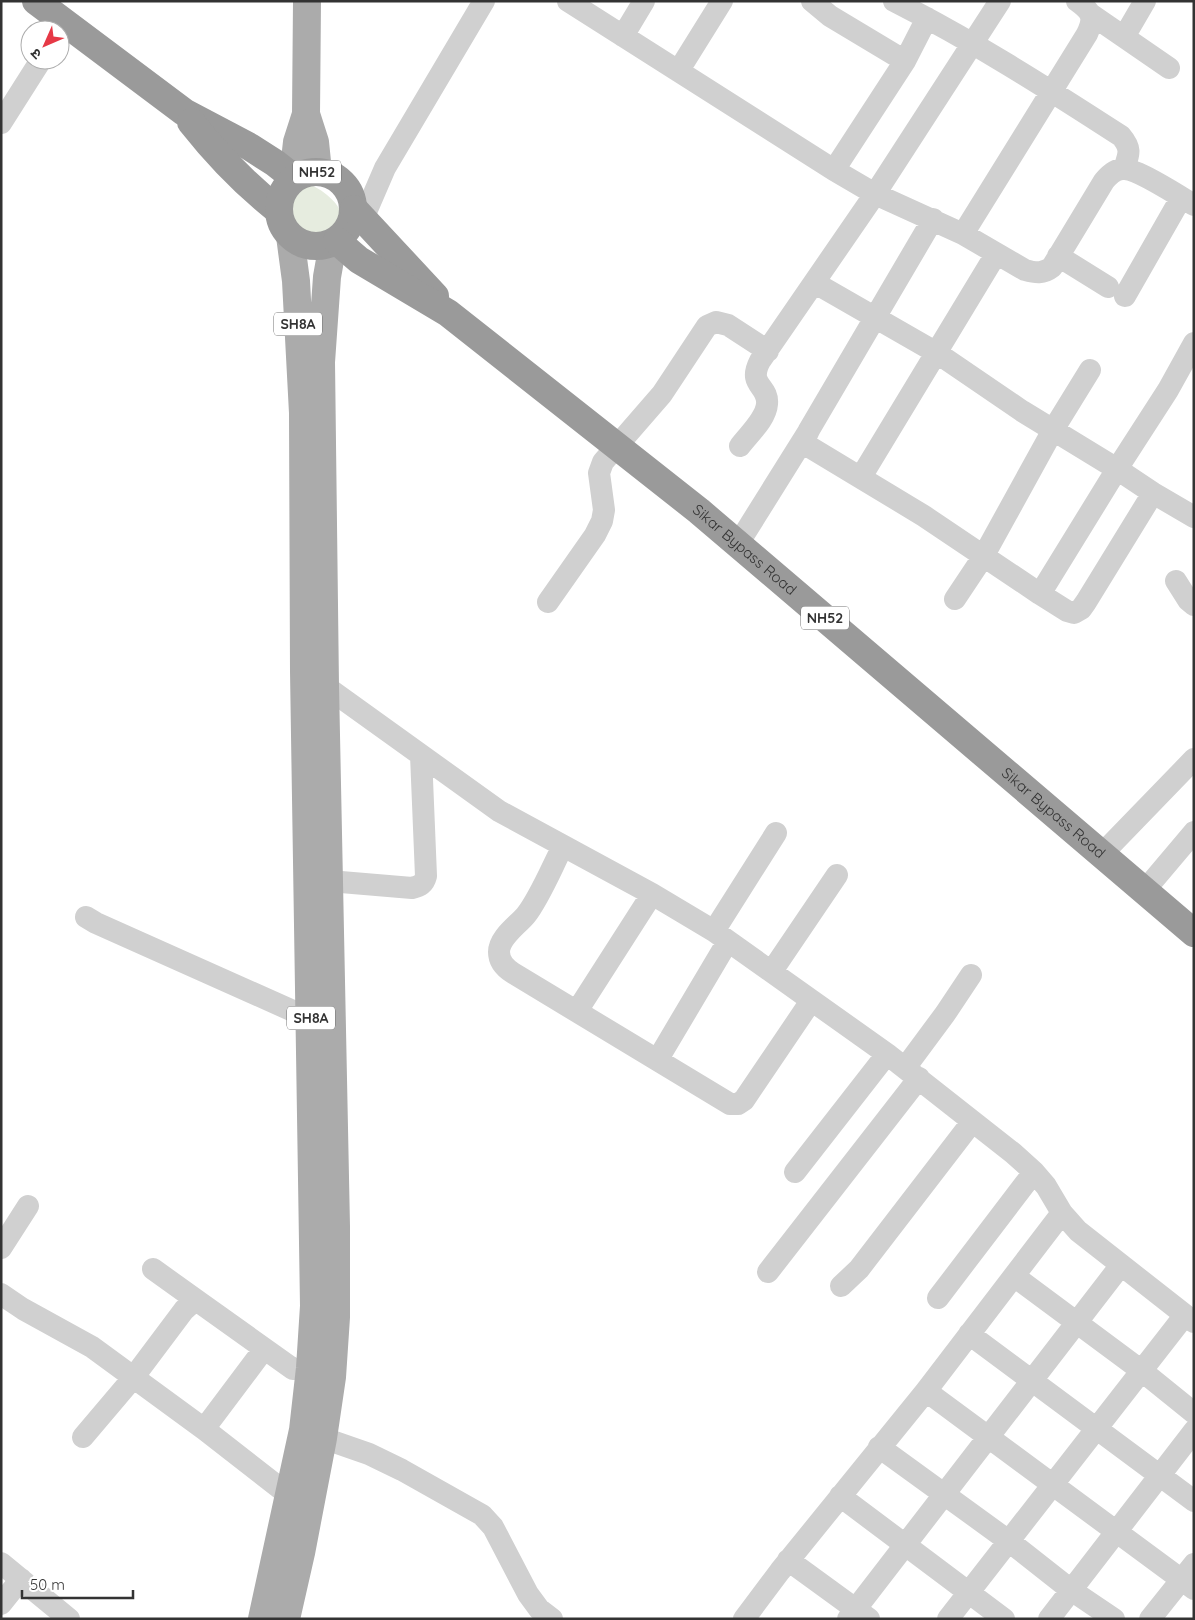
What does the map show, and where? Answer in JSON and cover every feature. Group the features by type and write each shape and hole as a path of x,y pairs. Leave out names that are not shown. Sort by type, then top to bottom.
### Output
{"highway":[{"name":"Sikar Bypass Road","path":"36,1 56,20"},
{"name":"Sikar Bypass Road","path":"70,32 184,112 250,147 275,163 304,175 330,174 343,184 359,214 428,287 448,313"},
{"name":"Sikar Bypass Road","path":"184,112 207,142 255,191 279,211 285,229 290,236"},
{"name":"NH52","path":"279,211 282,194 304,175"},
{"path":"290,236 298,241 315,246 335,242 346,232 352,221 359,214"},
{"name":"Sikar Bypass Road","path":"335,242 359,260 448,313 699,511 1194,933"}],"main road":[{"path":"304,175 296,165 297,142 306,114 307,1"},
{"name":"SH8A","path":"286,1619 302,1553 322,1438 321,1370 314,1306 311,1019 304,671 303,413 296,281 290,236"},
{"name":"SH8A","path":"262,1619 303,1430 336,1318 336,1226 325,686 322,362 327,277 335,242"}],"street":[{"path":"359,214 484,1"},
{"path":"568,1 834,170 876,194 963,234 1025,270 1045,273 1052,267 1058,256 1104,181 1112,172 1124,169 1135,172 1187,201 1117,292 1058,256"},
{"path":"623,36 644,1"},
{"path":"679,70 722,1"},
{"path":"812,1 830,16 905,61"},
{"path":"894,1 973,43 1121,136 1127,143 1129,152 1124,169"},
{"path":"740,446 762,417 767,406 768,396 756,378 755,370 876,194 1000,1"},
{"path":"1124,37 1144,1"},
{"path":"1084,8 1168,68"},
{"path":"963,234 1087,34 1092,24 1084,8"},
{"path":"834,170 905,61 927,18"},
{"path":"1,123 34,70"},
{"path":"738,544 808,432 932,219"},
{"path":"861,477 996,254"},
{"path":"816,283 937,353 1053,430 1194,517"},
{"path":"548,602 595,535 602,521 604,510 599,473 603,462 662,394 707,326 716,322 728,325 768,351"},
{"path":"1040,594 1168,390 1194,343"},
{"path":"955,598 983,557 1053,430 1090,370"},
{"path":"808,432 805,439 808,446 924,516 1040,594 1067,611 1074,613 1081,609 1153,493"},
{"path":"1176,581 1188,600 1194,605"},
{"path":"325,686 498,811 652,894 721,936 887,1054 1013,1153 1046,1186 1062,1213 1078,1231 1189,1318 1142,1371 948,1619"},
{"path":"329,881 412,888 424,883 426,876 421,755"},
{"path":"1102,854 1194,759"},
{"path":"1145,890 1194,832"},
{"path":"658,1059 776,833"},
{"path":"562,846 530,908 501,942 498,951 500,960 505,968 730,1104 738,1104 744,1100 811,1001"},
{"path":"772,971 837,875"},
{"path":"577,1011 652,894"},
{"path":"86,916 96,923 311,1019"},
{"path":"768,1272 912,1073 945,1014 971,975"},
{"path":"795,1172 887,1054"},
{"path":"841,1286 859,1269 972,1122"},
{"path":"938,1298 1034,1172"},
{"path":"1,1248 28,1206"},
{"path":"753,1615 788,1560 926,1392 1062,1213"},
{"path":"788,1560 857,1616 905,1544 1121,1265"},
{"path":"153,1269 293,1369 321,1370"},
{"path":"1014,1276 1142,1371 1194,1413"},
{"path":"1,1294 92,1347 204,1429 290,1496"},
{"path":"83,1437 133,1378 184,1310 194,1301 199,1302"},
{"path":"969,1334 1194,1500"},
{"path":"204,1429 264,1349"},
{"path":"926,1392 1115,1533 1190,1578 1150,1619"},
{"path":"1049,1619 1194,1432"},
{"path":"322,1438 369,1454 402,1470 482,1515 497,1534 528,1594 539,1609 552,1619"},
{"path":"880,1446 1010,1542 1071,1590 1114,1619"},
{"path":"840,1496 1004,1619"},
{"path":"1,1563 69,1619"},
{"path":"1,1604 20,1579"}],"shaded area":[{"path":"304,182 327,195 333,200 340,211 342,220 340,229 323,241 310,239 283,216 282,198 284,194 291,187"}]}
